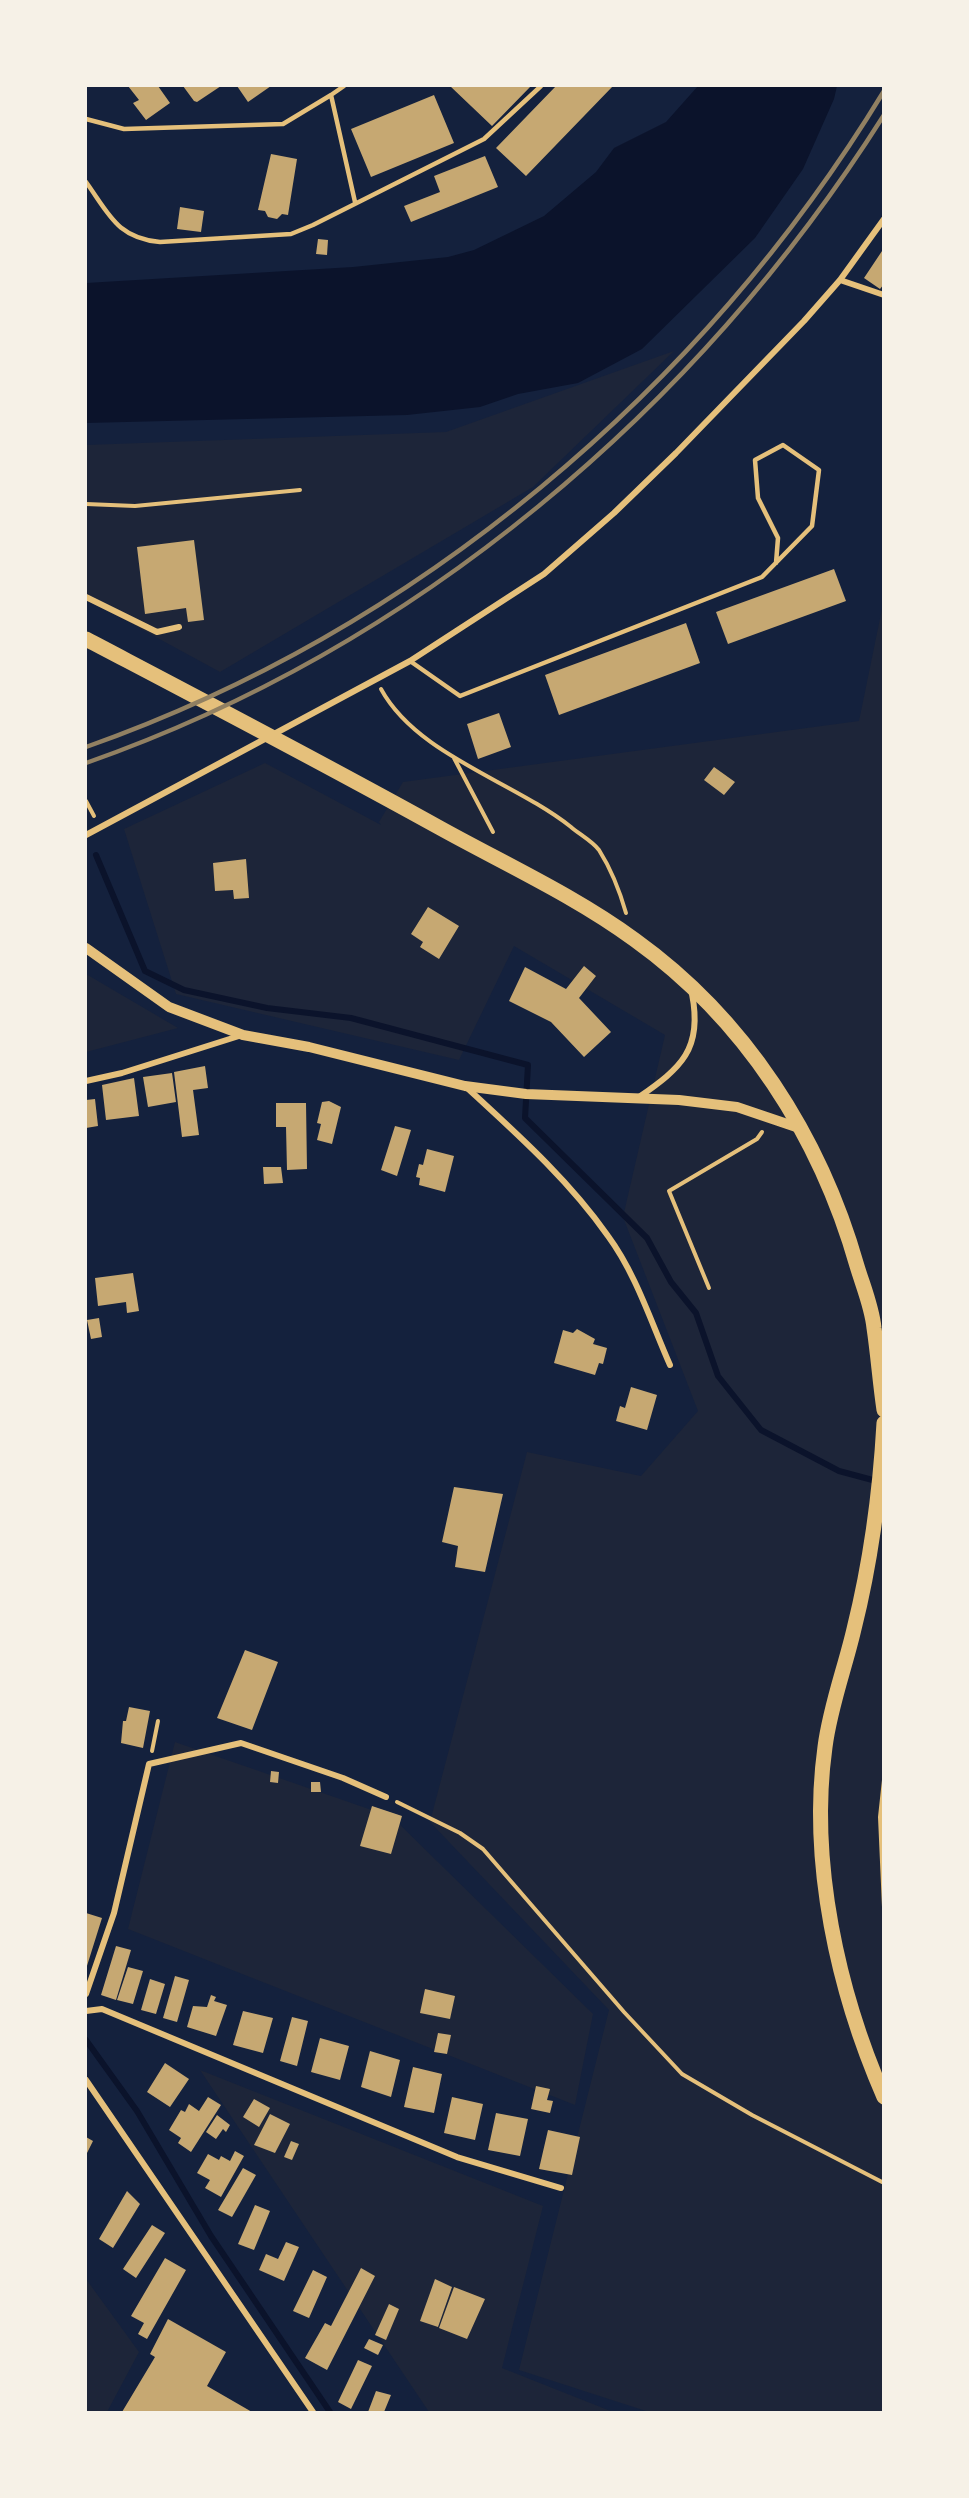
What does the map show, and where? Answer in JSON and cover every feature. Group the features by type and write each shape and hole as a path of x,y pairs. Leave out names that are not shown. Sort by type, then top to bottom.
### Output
{"main road":[{"path":"86,639 321,762 550,888 634,939 690,983 721,1015 758,1061 802,1129 848,1234 874,1328 884,1410"},
{"path":"884,1423 873,1542 855,1629 830,1718 822,1783 824,1861 839,1962 859,2036 884,2097"}],"street":[{"path":"86,835 410,662 544,574 614,513 676,453 840,280 884,219"},
{"path":"840,280 884,295"},
{"path":"86,597 157,632 179,627"},
{"path":"86,948 169,1007 243,1035 309,1047 465,1086 526,1094 679,1100 737,1107 802,1129"},
{"path":"636,1100 672,1075 692,1046 697,1018 690,983"},
{"path":"86,1081 122,1073 243,1035"},
{"path":"465,1086 550,1165 609,1237 636,1287 670,1365"},
{"path":"86,1994 114,1913 149,1764 242,1743 344,1778 386,1797"},
{"path":"86,2011 102,2009 457,2157 561,2188"},
{"path":"86,2080 313,2412"}],"lane":[{"path":"86,119 124,129 283,124 344,86"},
{"path":"86,182 118,226 130,236 160,242 291,234 484,139 542,86"},
{"path":"331,94 355,202"},
{"path":"410,662 460,696 762,577 776,563 812,526 819,470 783,445 755,460 758,498 778,538 776,563"}],"path":[{"path":"86,504 135,506 300,490"},
{"path":"376,680 392,710 454,758 550,811 598,849 619,891 634,939"},
{"path":"454,758 493,832"},
{"path":"709,1288 669,1191 757,1139 771,1118"},
{"path":"149,1764 158,1721"},
{"path":"884,1780 880,1817 884,1907"},
{"path":"386,1797 460,1833 483,1850 624,2012 682,2074 752,2115 884,2183"}],"shaded area":[{"path":"698,86 837,86 834,99 803,169 755,238 642,349 578,383 518,394 480,407 407,415 86,423 86,283 353,267 448,257 474,250 544,216 596,172 614,148 666,122"},
{"path":"674,351 533,487 220,672 86,599 86,445 446,432"},
{"path":"883,604 883,2412 649,2412 519,2370 609,2010 430,1822 527,1452 641,1476 698,1411 623,1217 665,1035 514,946 459,1060 176,994 124,829 265,763 381,825 379,822 403,782 859,721"},
{"path":"86,974 178,1028 86,1052"},
{"path":"175,1742 392,1817 593,2014 575,2105 128,1929"},
{"path":"200,2070 543,2206 502,2368 613,2412 429,2412"},
{"path":"86,2279 139,2352 107,2412 86,2412"}],"building":[{"path":"128,86 158,86 170,103 146,120 133,103 139,100"},
{"path":"183,86 221,86 197,102"},
{"path":"237,86 271,86 248,102"},
{"path":"450,86 531,86 492,126"},
{"path":"556,86 613,86 526,176 496,148"},
{"path":"434,95 454,143 371,177 351,129"},
{"path":"271,154 297,159 288,215 282,214 277,219 268,217 265,211 258,210"},
{"path":"485,156 498,187 411,222 404,206 440,192 434,176"},
{"path":"180,207 204,211 201,232 177,229"},
{"path":"318,239 328,240 327,255 316,254"},
{"path":"884,248 884,284 880,289 864,278"},
{"path":"194,540 204,620 188,622 186,608 145,614 137,547"},
{"path":"834,569 846,601 728,644 716,612"},
{"path":"686,623 700,663 559,715 545,675"},
{"path":"499,713 511,747 478,759 467,724"},
{"path":"714,767 735,782 724,795 704,780"},
{"path":"246,859 249,898 234,899 233,890 215,891 213,863"},
{"path":"428,907 459,926 439,959 420,947 423,942 411,934"},
{"path":"584,966 596,976 579,998 611,1032 584,1057 551,1022 509,1001 525,967 566,989"},
{"path":"205,1066 208,1088 193,1090 199,1135 182,1137 174,1072"},
{"path":"172,1073 176,1102 148,1107 143,1077"},
{"path":"134,1078 139,1116 106,1120 102,1085"},
{"path":"95,1099 98,1126 86,1128 86,1100"},
{"path":"329,1101 341,1107 332,1144 317,1140 321,1124 317,1123 322,1102"},
{"path":"276,1103 306,1103 307,1169 287,1170 286,1127 276,1127"},
{"path":"395,1126 411,1130 397,1176 381,1170"},
{"path":"427,1149 454,1156 445,1192 419,1185 420,1178 416,1177 419,1164 423,1165"},
{"path":"263,1167 281,1167 283,1183 264,1184"},
{"path":"133,1273 139,1311 127,1313 126,1302 98,1306 95,1278"},
{"path":"99,1318 102,1337 91,1339 87,1320"},
{"path":"577,1329 595,1339 593,1344 607,1348 603,1364 599,1363 595,1375 554,1363 563,1330 573,1333"},
{"path":"631,1387 657,1395 647,1430 616,1421 620,1406 625,1408"},
{"path":"454,1487 503,1494 485,1572 455,1567 458,1546 442,1542"},
{"path":"245,1650 278,1662 252,1730 217,1718"},
{"path":"129,1707 150,1711 143,1748 121,1743 123,1721 126,1721"},
{"path":"271,1771 279,1772 278,1783 270,1782"},
{"path":"311,1782 320,1782 321,1792 311,1792"},
{"path":"372,1806 402,1816 391,1854 360,1846"},
{"path":"86,1913 102,1918 86,1969"},
{"path":"116,1946 131,1950 116,2000 101,1995"},
{"path":"128,1967 143,1971 133,2004 117,2000"},
{"path":"175,1976 189,1980 177,2022 163,2018"},
{"path":"150,1979 165,1984 156,2014 141,2010"},
{"path":"425,1989 455,1996 450,2019 420,2013"},
{"path":"211,1995 216,1997 214,2001 227,2005 216,2036 187,2027 193,2006 207,2007"},
{"path":"243,2011 273,2018 263,2053 233,2045"},
{"path":"292,2017 308,2021 297,2066 280,2061"},
{"path":"438,2033 451,2035 447,2054 434,2052"},
{"path":"320,2038 349,2046 340,2080 311,2072"},
{"path":"370,2051 400,2060 391,2097 361,2087"},
{"path":"165,2063 189,2079 170,2107 147,2092"},
{"path":"413,2067 442,2074 434,2113 404,2107"},
{"path":"536,2086 550,2089 547,2100 553,2101 550,2113 531,2109"},
{"path":"208,2097 221,2105 191,2152 178,2143 181,2138 169,2130 181,2110 185,2112 189,2104 199,2111"},
{"path":"452,2097 483,2104 475,2140 444,2133"},
{"path":"254,2099 270,2108 259,2127 243,2117"},
{"path":"496,2113 528,2119 520,2156 488,2150"},
{"path":"270,2114 290,2124 275,2153 254,2145"},
{"path":"217,2115 230,2125 226,2132 223,2129 216,2139 206,2132"},
{"path":"548,2130 580,2137 572,2175 539,2169"},
{"path":"86,2137 93,2141 86,2155"},
{"path":"291,2141 299,2144 292,2160 284,2157"},
{"path":"235,2151 244,2156 221,2197 205,2188 210,2180 197,2173 208,2154 219,2160 221,2156 230,2161"},
{"path":"243,2168 256,2175 232,2217 218,2210"},
{"path":"127,2191 140,2204 113,2248 99,2239"},
{"path":"255,2205 270,2211 254,2250 238,2244"},
{"path":"152,2225 165,2233 136,2278 123,2269"},
{"path":"286,2242 299,2247 284,2281 259,2270 266,2254 278,2259"},
{"path":"165,2258 186,2270 147,2339 138,2334 144,2323 131,2316"},
{"path":"361,2268 375,2276 327,2370 305,2358 325,2323 331,2326"},
{"path":"313,2270 327,2277 309,2318 293,2311"},
{"path":"435,2279 452,2287 438,2327 420,2321"},
{"path":"454,2287 485,2299 467,2339 439,2328"},
{"path":"389,2304 399,2309 386,2340 375,2335"},
{"path":"168,2319 226,2352 207,2386 252,2412 122,2412 155,2357 150,2354"},
{"path":"369,2339 383,2345 378,2355 364,2348"},
{"path":"358,2360 372,2366 351,2409 338,2402"},
{"path":"376,2391 391,2395 384,2412 368,2412"}],"waterway":[{"path":"96,855 145,971 184,990 267,1008 351,1018 528,1065 525,1118 647,1238 671,1282 696,1313 718,1376 761,1430 839,1471 880,1482"},
{"path":"86,2040 137,2111 211,2236 330,2412"}],"railway":[{"path":"86,747 208,697 325,637 436,567 541,487 639,399 729,303 811,200 884,91"},
{"path":"86,763 207,714 324,654 434,585 539,506 636,419 727,324 810,223 884,115"}]}
